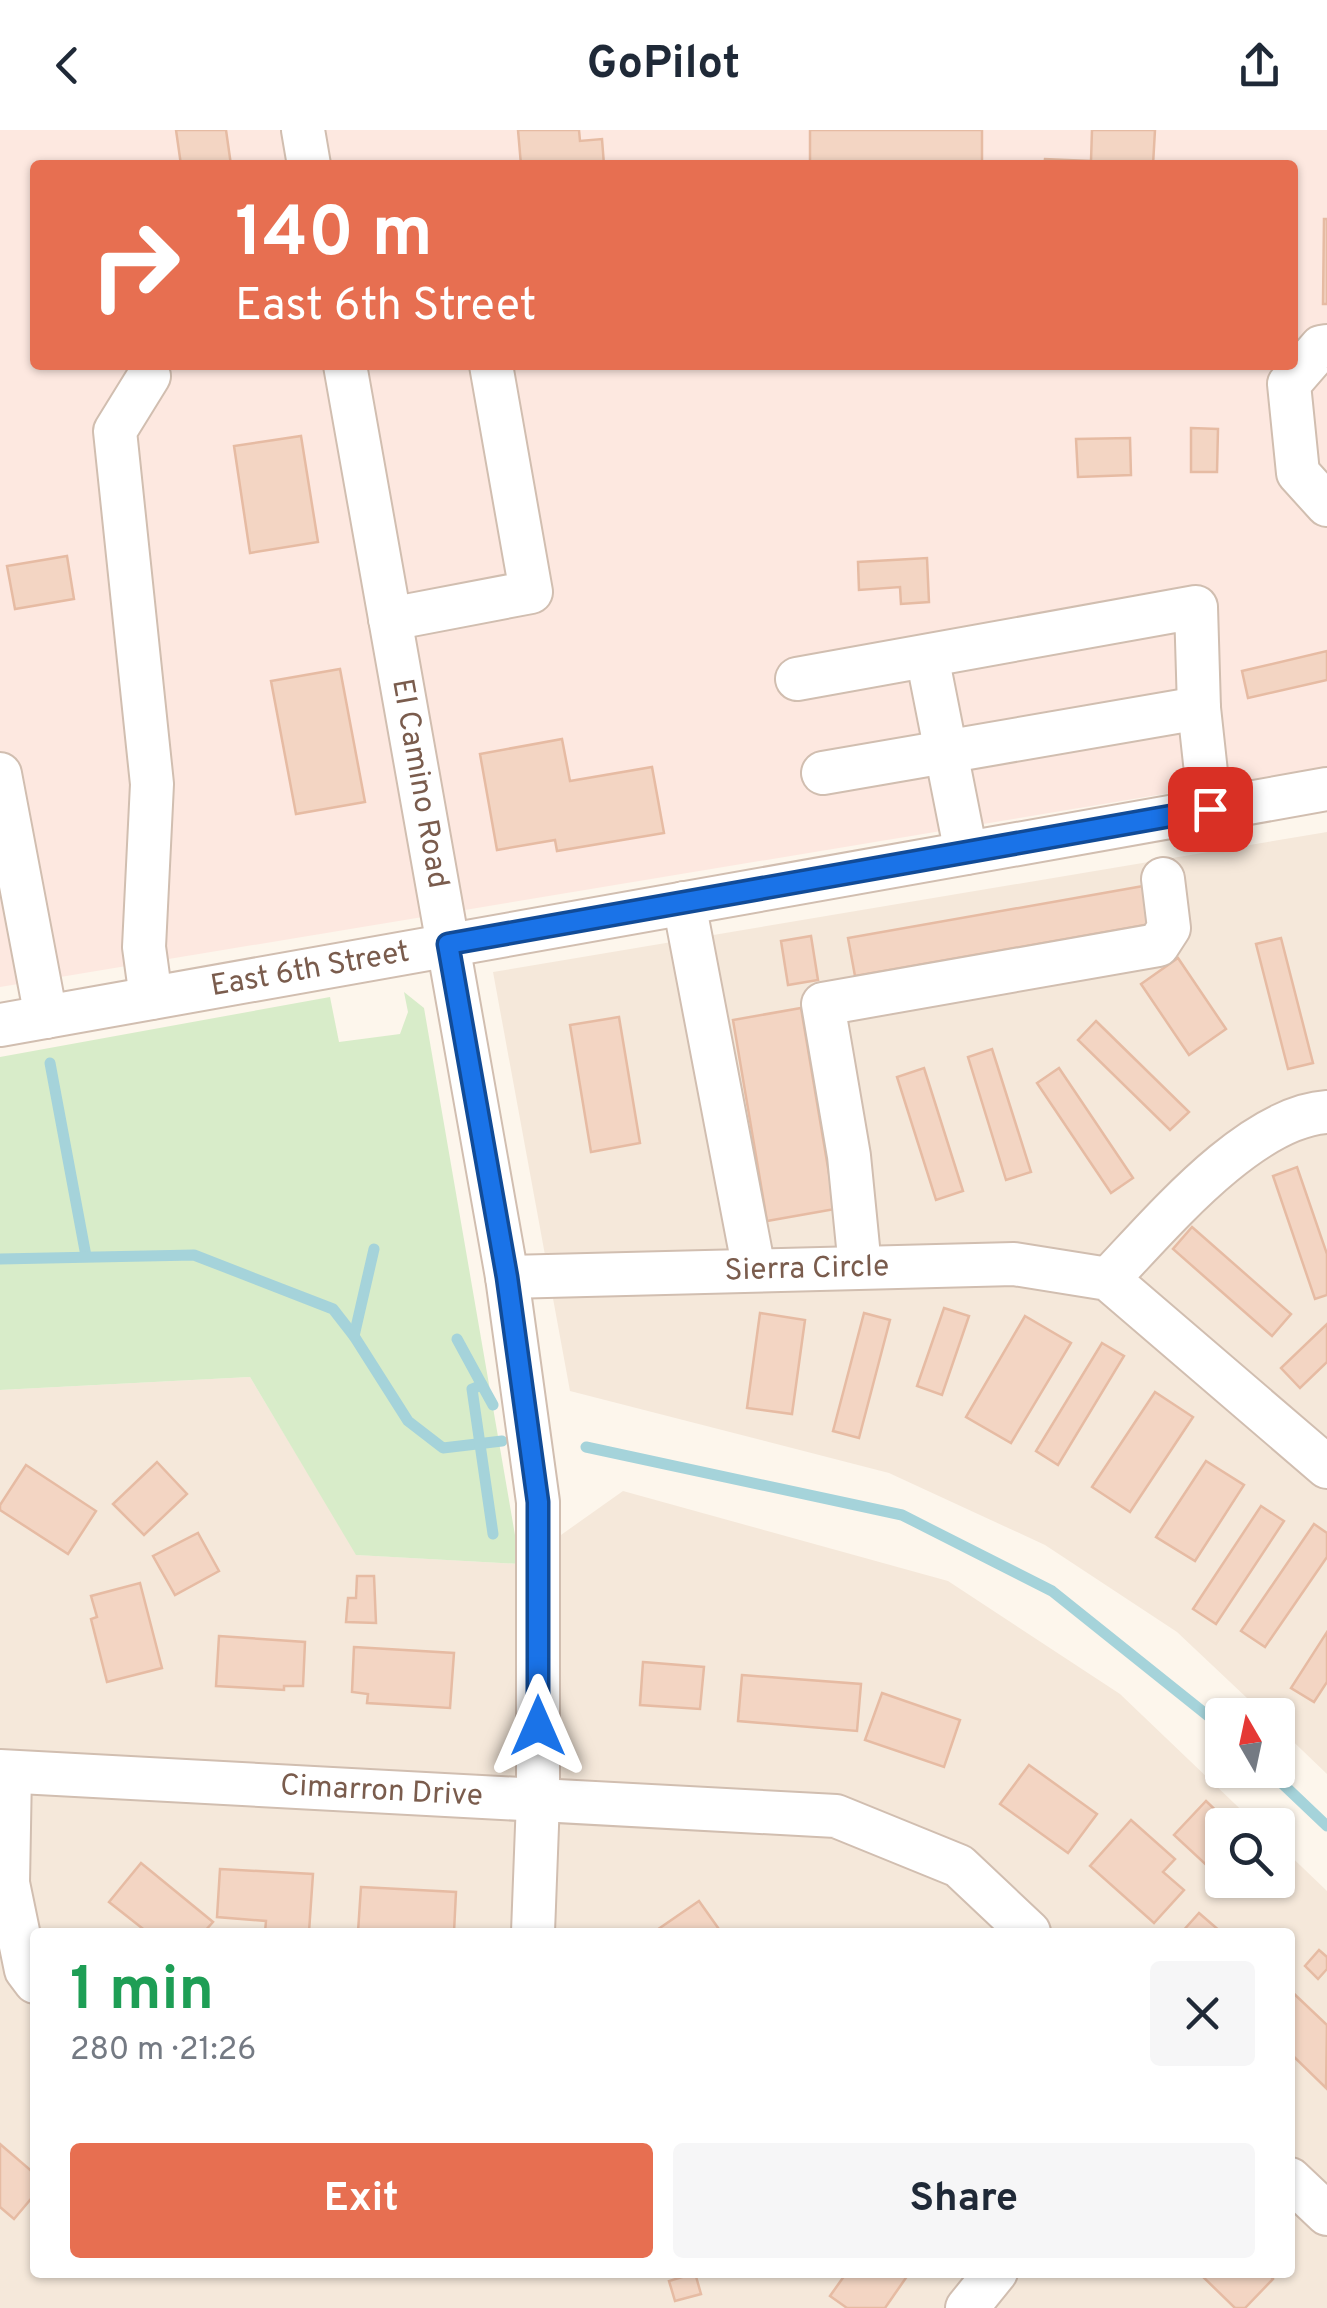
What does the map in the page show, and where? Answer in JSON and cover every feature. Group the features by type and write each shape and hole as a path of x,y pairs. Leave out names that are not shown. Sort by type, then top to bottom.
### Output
{"street":[{"path":"303,130 308,160"},
{"path":"1327,346 1321,347 1289,384 1298,472 1327,505"},
{"name":"El Camino Road","path":"346,370 507,1277 538,1502 538,1800 533,1928"},
{"path":"390,619 530,592 492,370"},
{"path":"149,376 115,431 152,784 144,947 152,998"},
{"path":"798,679 1196,607 1199,708 1210,809"},
{"path":"928,656 966,852"},
{"path":"822,772 1199,708"},
{"path":"0,774 46,1017"},
{"name":"East 6th Street","path":"0,1025 1327,789"},
{"path":"860,1267 849,1156 823,1004 1158,945 1170,928 1162,879"},
{"path":"684,903 754,1270"},
{"path":"1327,1112 1309,1113 1248,1144 1180,1205 1108,1280 1327,1466"},
{"name":"Sierra Circle","path":"507,1277 1014,1264 1108,1280"},
{"path":"5,1772 8,1883 30,1975"},
{"name":"Cimarron Drive","path":"5,1772 836,1816 959,1866 1025,1928"},
{"path":"1295,2184 1327,2214"},
{"path":"966,2308 991,2278"}],"shaded area":[{"path":"0,130 1327,130 1327,767 0,987"},
{"path":"1327,832 1327,1774 1295,1743 1295,1698 1247,1698 1177,1632 1045,1545 889,1473 570,1391 493,972"},
{"path":"250,1377 357,1555 520,1564 623,1491 948,1581 1120,1694 1205,1775 1205,1788 1218,1788 1239,1808 1205,1808 1205,1898 1295,1898 1295,1860 1327,1891 1327,2308 0,2308 0,1390"}],"green space":[{"path":"404,992 424,1008 520,1564 356,1555 250,1377 0,1390 0,1057 330,997 339,1042 400,1034 408,1012"}],"building":[{"path":"176,130 226,130 230,160 180,160"},
{"path":"518,130 579,130 580,141 602,139 604,160 521,160"},
{"path":"810,130 982,130 982,160 810,160"},
{"path":"1092,130 1155,130 1153,160 1091,160"},
{"path":"1327,219 1327,304 1323,304"},
{"path":"1191,428 1218,429 1217,472 1191,472"},
{"path":"301,436 318,542 250,553 234,446"},
{"path":"1130,438 1131,475 1078,477 1076,439"},
{"path":"67,556 74,599 15,609 7,566"},
{"path":"927,558 929,602 901,604 900,587 859,590 858,562"},
{"path":"1327,651 1327,680 1248,698 1242,671"},
{"path":"340,669 365,802 296,814 271,681"},
{"path":"562,739 570,781 652,767 664,833 557,851 555,840 497,850 480,754"},
{"path":"1149,885 1156,923 855,976 848,938"},
{"path":"811,936 818,980 788,985 781,941"},
{"path":"1281,938 1313,1063 1288,1069 1256,944"},
{"path":"1178,958 1226,1029 1189,1055 1141,984"},
{"path":"801,1008 835,1209 767,1221 733,1020"},
{"path":"619,1017 640,1143 591,1152 570,1025"},
{"path":"1096,1021 1189,1112 1170,1130 1078,1040"},
{"path":"992,1049 1031,1172 1006,1180 968,1057"},
{"path":"924,1068 963,1191 936,1200 897,1077"},
{"path":"1059,1068 1133,1178 1111,1193 1037,1083"},
{"path":"1297,1167 1327,1254 1327,1295 1315,1299 1273,1176"},
{"path":"1192,1227 1291,1314 1272,1336 1173,1249"},
{"path":"944,1308 969,1316 942,1395 917,1386"},
{"path":"760,1313 805,1320 792,1414 747,1408"},
{"path":"864,1313 890,1320 859,1438 833,1431"},
{"path":"1025,1316 1071,1343 1011,1443 966,1417"},
{"path":"1327,1324 1327,1362 1300,1388 1281,1368"},
{"path":"1102,1343 1124,1356 1058,1465 1036,1451"},
{"path":"1155,1392 1193,1417 1130,1512 1092,1487"},
{"path":"1206,1461 1244,1485 1195,1561 1156,1537"},
{"path":"157,1462 187,1494 144,1535 113,1504"},
{"path":"26,1465 96,1511 68,1554 0,1510"},
{"path":"1261,1506 1284,1521 1216,1624 1193,1609"},
{"path":"1314,1524 1327,1533 1327,1557 1265,1647 1241,1631"},
{"path":"198,1533 219,1571 175,1595 153,1556"},
{"path":"357,1576 374,1576 376,1623 346,1622 348,1598 356,1598"},
{"path":"140,1583 162,1668 107,1682 91,1619 97,1617 91,1596"},
{"path":"1327,1632 1327,1682 1314,1702 1291,1688"},
{"path":"219,1636 305,1642 303,1686 284,1686 284,1690 216,1686"},
{"path":"354,1647 454,1653 450,1708 367,1703 368,1694 352,1692"},
{"path":"643,1662 704,1667 700,1709 640,1705"},
{"path":"742,1675 861,1684 857,1731 738,1721"},
{"path":"882,1693 960,1720 944,1767 865,1740"},
{"path":"1029,1765 1097,1814 1068,1853 1000,1804"},
{"path":"1206,1801 1213,1808 1205,1808 1205,1864 1174,1835"},
{"path":"1131,1820 1175,1859 1163,1872 1184,1890 1154,1923 1090,1866"},
{"path":"141,1863 213,1922 208,1928 142,1928 109,1902"},
{"path":"220,1869 313,1874 309,1928 265,1928 266,1921 217,1917"},
{"path":"361,1887 456,1892 454,1928 358,1928"},
{"path":"699,1901 718,1928 660,1928"},
{"path":"1199,1913 1216,1928 1186,1928"},
{"path":"1319,1950 1327,1957 1327,1969 1318,1979 1305,1966"},
{"path":"1295,1995 1327,2025 1326,2088 1295,2058"},
{"path":"0,2144 30,2170 30,2200 14,2219 0,2207"},
{"path":"696,2278 701,2294 675,2301 669,2281"},
{"path":"843,2278 906,2278 885,2308 847,2308 830,2296"},
{"path":"1204,2278 1273,2279 1245,2308 1235,2308"}],"waterway":[{"path":"50,1063 86,1256"},
{"path":"354,1336 374,1249"},
{"path":"0,1259 194,1255 333,1309 408,1421 443,1448 502,1441"},
{"path":"457,1339 482,1385"},
{"path":"493,1405 482,1385 472,1389 493,1534"},
{"path":"586,1447 902,1515 1052,1591 1205,1713"},
{"path":"1287,1788 1327,1826"}],"route":[{"path":"538,1726 538,1502 507,1277 448,944 1210,809"}]}
